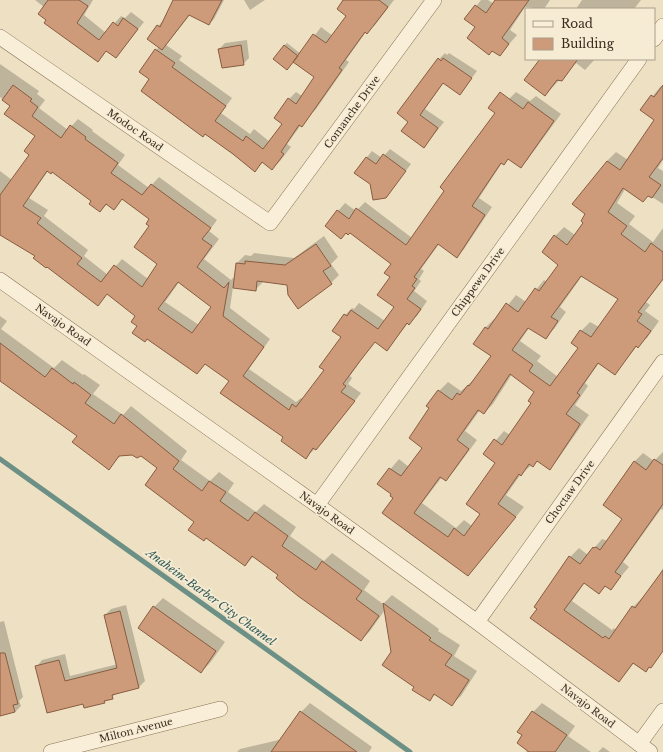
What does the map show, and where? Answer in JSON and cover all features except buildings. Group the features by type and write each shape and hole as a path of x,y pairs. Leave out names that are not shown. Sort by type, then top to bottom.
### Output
{"street":[{"name":"Comanche Drive","path":"270,224 434,0"},
{"path":"655,38 663,26"},
{"name":"Modoc Road","path":"0,37 270,224"},
{"name":"Chippewa Drive","path":"317,505 638,60"},
{"name":"Navajo Road","path":"0,280 317,505 477,622 644,748"},
{"name":"Choctaw Drive","path":"477,622 663,362"},
{"name":"Milton Avenue","path":"51,752 220,709"},
{"path":"644,748 663,711"}],"waterway":[{"name":"Anaheim-Barber City Channel","path":"0,459 410,752"}]}
